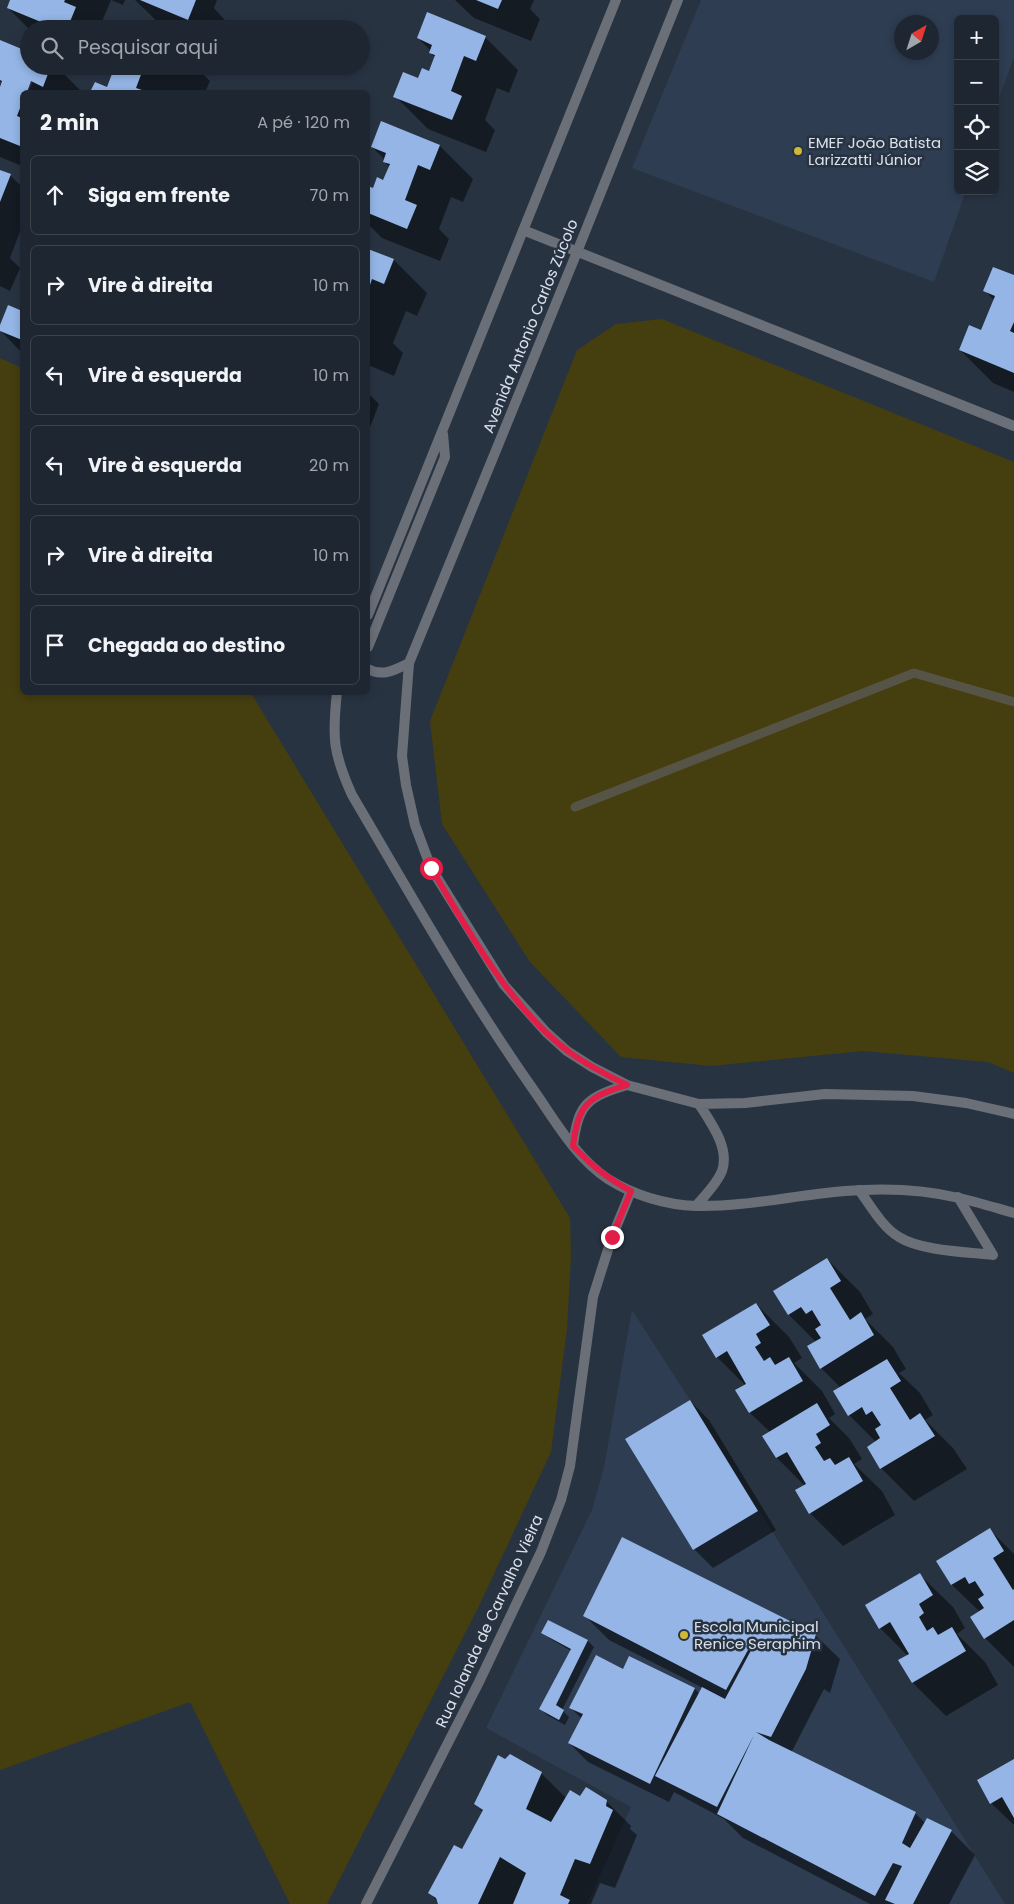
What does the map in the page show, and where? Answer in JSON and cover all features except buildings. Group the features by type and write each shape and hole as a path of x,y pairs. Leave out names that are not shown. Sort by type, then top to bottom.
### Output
{"street":[{"path":"370,610 616,0"},
{"name":"Avenida Antonio Carlos Zúcolo","path":"627,1085 592,1067 567,1051 546,1032 504,985 431,868 414,825 402,756 409,663 678,0"},
{"path":"523,230 1014,426"},
{"path":"370,643 445,457 443,430"},
{"path":"370,670 379,673 388,673 409,663"},
{"path":"338,695 334,724 334,747 340,770 352,795 497,1038 573,1146 590,1165 608,1179 631,1191 661,1201 696,1206 761,1202 809,1194 859,1190 924,1192 958,1197 1014,1213"},
{"path":"573,1146 575,1128 580,1112 589,1101 601,1094 627,1085 699,1104 744,1103 824,1094 913,1096 966,1103 1014,1114"},
{"path":"696,1206 713,1186 721,1172 724,1161 722,1148 714,1129 699,1104"},
{"path":"859,1190 886,1226 898,1237 914,1244 993,1255 958,1197"},
{"name":"Rua Iolanda de Carvalho Vieira","path":"366,1904 479,1682 541,1552 561,1500 572,1457 593,1297 612,1237 631,1191"}],"shaded area":[{"name":"EMEF João Batista Larizzatti Júnior","path":"701,0 1014,0 1014,57 999,99 999,15 954,15 954,195 965,195 934,282 632,168"},
{"path":"662,319 1014,462 1014,1073 988,1062 863,1051 711,1066 621,1057 530,962 442,824 430,721 577,350 616,324"},
{"path":"0,358 20,367 20,695 252,695 570,1218 571,1256 567,1329 551,1452 479,1606 327,1904 290,1904 190,1702 0,1770"},
{"name":"Escola Municipal Renice Seraphim","path":"632,1310 1005,1904 587,1904 631,1807 486,1728 592,1510 604,1467"}],"waterway":[{"path":"575,807 914,673 1014,702"}],"place":[{"name":"EMEF João Batista Larizzatti Júnior","path":"798,151"},
{"name":"Escola Municipal Renice Seraphim","path":"684,1635"}],"route":[{"path":"431,868 504,985 546,1032 567,1051 592,1067 627,1085 601,1094 589,1101 580,1112 575,1128 573,1146 590,1165 608,1179 631,1191 612,1237"}]}
